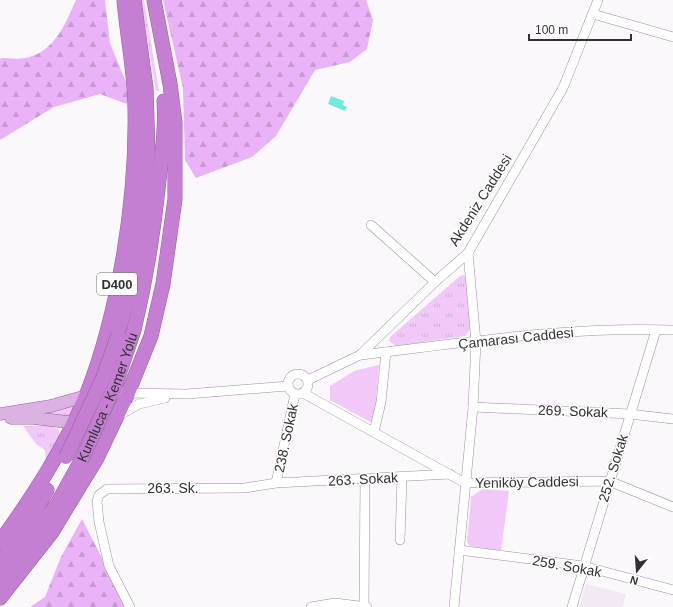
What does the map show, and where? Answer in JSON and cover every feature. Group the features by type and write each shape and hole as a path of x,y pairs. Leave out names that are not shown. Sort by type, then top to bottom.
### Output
{"highway":[{"name":"Kumluca - Kemer Yolu","path":"0,542 35,495 74,423 86,396 106,336 125,238 135,146 136,107 124,0"},
{"name":"Kumluca - Kemer Yolu","path":"0,563 28,524 66,456 103,378 118,335 138,252 148,153 146,88 134,0"},
{"name":"Kumluca - Kemer Yolu","path":"0,582 57,504 81,461 116,383 134,330 148,266 164,136 164,102 148,0"},
{"path":"0,598 52,532 97,458 118,416 151,336 163,284 175,199 175,123 170,84 154,0"}],"main road":[{"path":"0,414 52,406 86,396 105,393 128,393"},
{"path":"0,418 33,418 94,425 118,416"}],"street":[{"name":"Akdeniz Caddesi","path":"308,380 360,355 435,282 468,253 563,88 598,0"},
{"path":"593,14 673,37"},
{"path":"371,225 435,282"},
{"path":"454,607 473,408 476,342 468,253"},
{"name":"252. Sokak","path":"572,607 583,566 656,330"},
{"name":"Çamarası Caddesi","path":"360,355 549,334 673,330"},
{"path":"374,432 381,402 386,352"},
{"path":"128,393 186,394 288,386 299,394 309,385 305,376 295,374 291,377 288,386"},
{"path":"118,416 139,404 186,394"},
{"name":"Yeniköy Caddesi","path":"299,394 374,432 465,483 609,481 673,507"},
{"name":"238. Sokak","path":"276,483 299,394"},
{"name":"269. Sokak","path":"473,408 630,414 673,419"},
{"name":"263. Sokak","path":"276,483 402,478 450,474"},
{"path":"400,540 402,478"},
{"path":"311,607 335,603 365,607 365,479"},
{"name":"263. Sk.","path":"130,607 109,566 99,522 97,501 99,495 107,489 245,488 276,483"},
{"name":"259. Sokak","path":"459,550 583,566 673,590"}],"shaded area":[{"path":"331,96 344,101 343,105 347,107 345,111 328,104"},
{"path":"586,584 626,594 623,607 579,607"}],"green space":[{"path":"76,0 105,0 110,43 130,92 127,104 100,94 54,107 0,140 1,58 26,58 46,48 53,42 64,26"},
{"path":"141,0 144,0 159,91 156,91"},
{"path":"163,0 366,0 373,20 367,49 350,62 315,70 276,136 252,157 196,178 185,160 183,88"},
{"path":"464,275 466,277 473,326 465,336 396,346 389,341 390,337 460,276"},
{"path":"379,365 374,424 330,400 330,386 354,371"},
{"path":"78,404 72,417 39,414"},
{"path":"23,426 51,426 58,429 61,438 46,465 45,450 36,444"},
{"path":"483,489 509,491 501,551 470,546 467,542 471,497"},
{"path":"82,519 121,595 124,607 30,607 45,597 61,557"}]}
